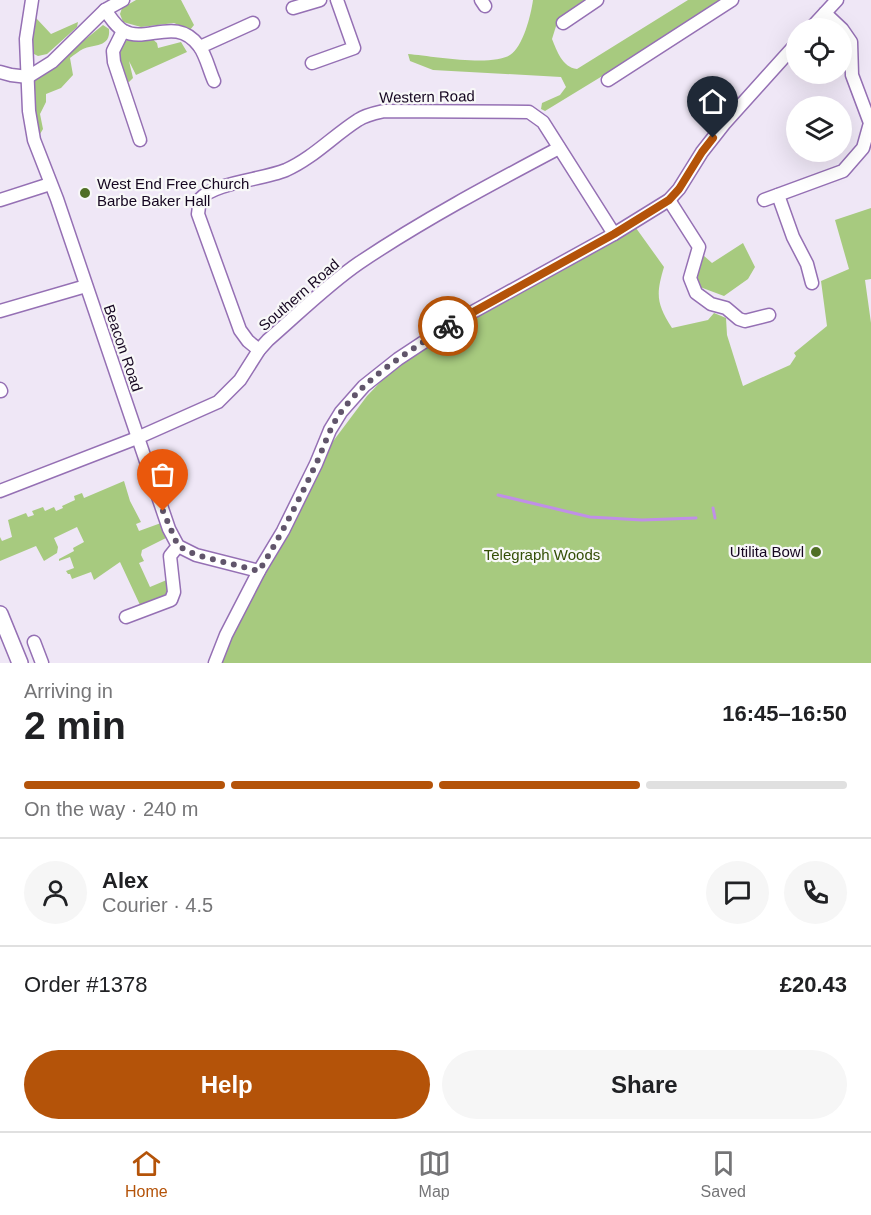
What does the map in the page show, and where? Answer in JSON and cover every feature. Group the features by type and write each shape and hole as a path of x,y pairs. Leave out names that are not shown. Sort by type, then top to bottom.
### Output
{"main road":[{"path":"0,614 20,663"}],"street":[{"name":"Beacon Road","path":"32,0 26,39 29,111 34,140 169,530 178,546"},
{"path":"0,72 28,77 52,62 105,10 123,0"},
{"path":"293,8 307,1 320,0"},
{"path":"312,63 354,48 337,0"},
{"path":"563,23 597,0"},
{"path":"608,80 732,0"},
{"path":"820,18 837,0"},
{"path":"105,10 123,31 136,34 171,30 189,37 200,47 214,81"},
{"path":"764,200 843,171 863,148 870,123 852,75 851,42 842,29 825,13"},
{"path":"200,47 253,23"},
{"path":"123,31 113,51 114,62 140,140"},
{"path":"215,663 226,635 259,571 283,531 330,430 340,412 364,386 399,358 451,324 614,234 669,200 724,124 786,55"},
{"name":"Western Road","path":"259,350 240,330 198,214 200,199 213,189 264,178 302,162 358,119 384,111 529,112 543,122 614,234"},
{"name":"Southern Road","path":"0,491 137,438 218,402 240,380 259,350 335,281 360,263 470,196 559,148"},
{"path":"0,200 50,184"},
{"path":"778,195 793,237 807,264 812,283"},
{"path":"669,200 699,247 690,278 696,293 711,304 726,308 745,321 769,315"},
{"path":"0,311 86,286"},
{"path":"126,617 171,600 174,592 170,556 178,546 196,555 259,571"},
{"path":"34,642 42,663"}],"green space":[{"path":"136,0 181,0 194,25 190,30 174,23 141,27 123,22 120,14 122,8"},
{"path":"533,0 597,0 563,23 557,23 552,39 564,62 577,69 688,0 727,0 545,111 541,109 542,103 560,95 566,87 561,77 433,70 410,61 408,54 476,60 489,60 510,55 522,38"},
{"path":"33,17 51,34 78,22 77,27 47,54 38,56 34,54 31,43"},
{"path":"103,25 109,29 107,39 100,44 83,49 70,58 73,75 61,88 46,94 46,102 40,114 43,129 40,134 36,133 31,79 55,64"},
{"path":"151,38 157,43 158,48 181,42 187,52 136,75 129,61 133,78 129,82 124,81 117,50 128,39"},
{"name":"Telegraph Woods","path":"871,208 871,279 865,280 871,323 871,663 222,663 232,631 285,537 328,448 367,396 391,371 472,318 636,228 664,267 659,298 663,312 672,328 708,320 714,313 726,318 727,335 743,386 790,365 796,356 794,353 827,326 821,281 849,269 835,220"},
{"path":"743,243 755,267 748,279 724,296 700,287 695,278 703,255 712,263"},
{"path":"124,481 130,501 141,522 136,524 139,531 161,523 166,538 142,550 141,555 144,561 139,563 150,587 169,579 168,595 140,605 120,562 94,580 91,572 72,579 66,571 74,568 70,557 59,561 59,559 74,551 73,548 84,542 77,527 54,538 58,547 57,553 44,561 36,546 0,561 0,537 2,541 12,537 8,520 26,513 28,517 34,515 32,511 43,507 45,511 54,507 56,511 75,500 74,496 82,493 84,498"}],"waterway":[{"path":"498,495 590,517 642,520 696,518"},
{"path":"713,508 715,518"}],"way so far":[{"path":"163,511 169,530 178,546 196,555 259,571 283,531 340,412 377,375 448,326"}],"place":[{"name":"West End Free Church Barbe Baker Hall","path":"85,193"},
{"name":"Utilita Bowl","path":"816,552"}],"route":[{"path":"448,326 614,234 669,200 685,181 713,138"}]}
